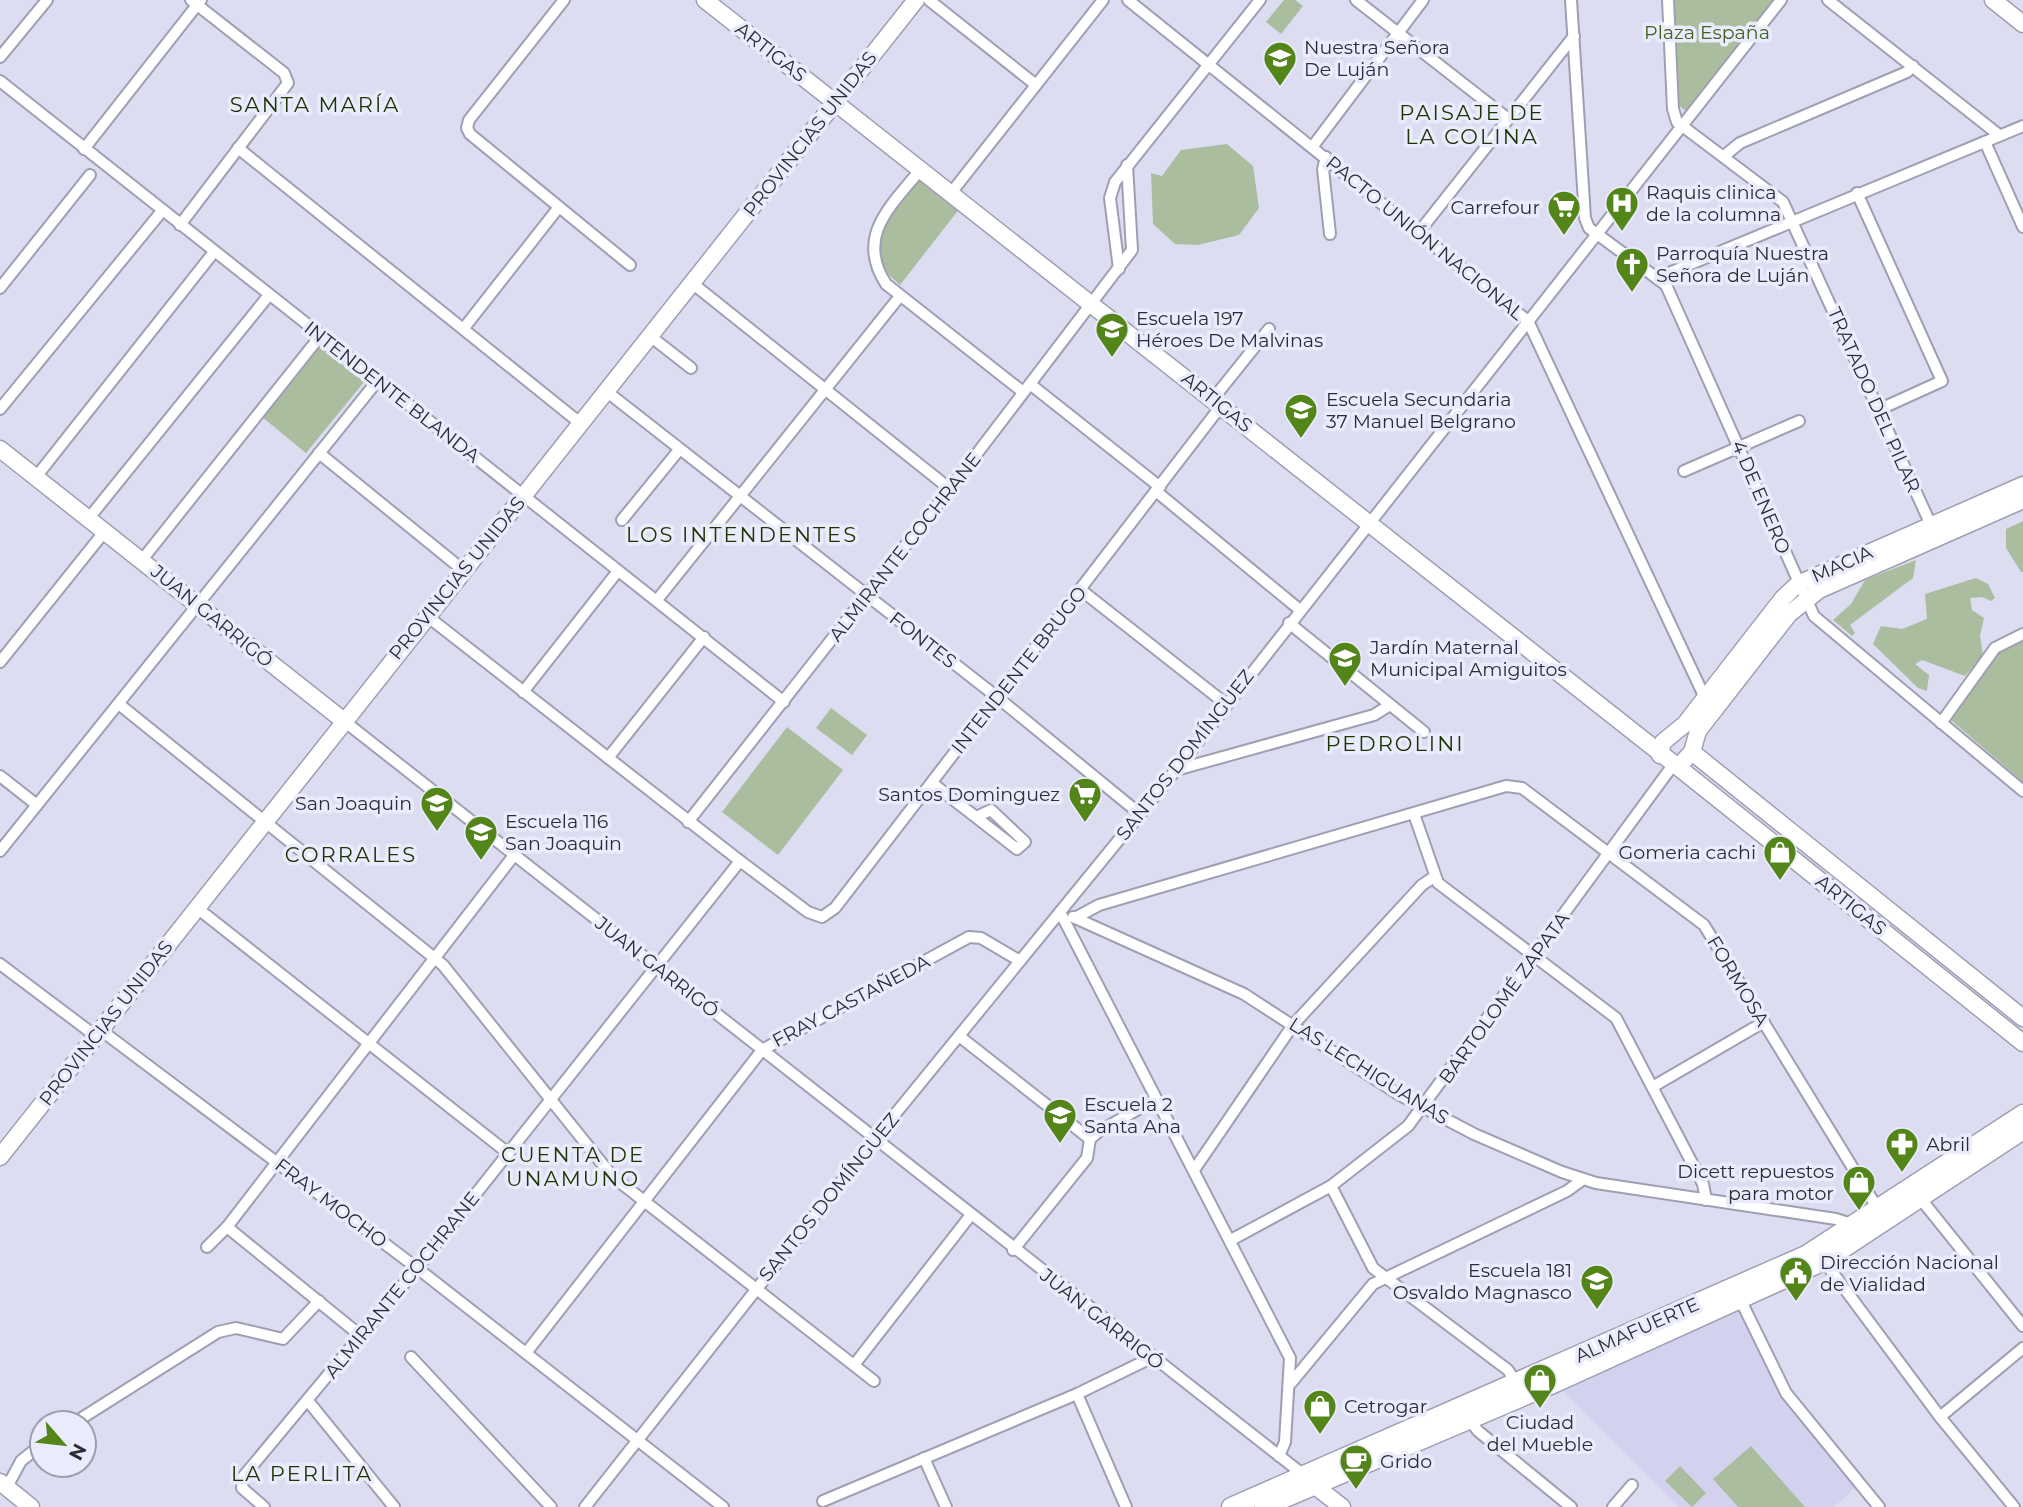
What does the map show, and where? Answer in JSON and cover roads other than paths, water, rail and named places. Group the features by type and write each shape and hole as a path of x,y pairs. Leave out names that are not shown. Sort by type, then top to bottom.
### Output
{"main road":[{"name":"ALMAFUERTE","path":"1264,1507 1309,1480 1516,1383 1806,1255 2023,1114"},
{"name":"ALMAFUERTE","path":"1231,1507 1309,1480 1468,1418 1824,1261 2023,1130"}],"street":[{"path":"0,57 47,0"},
{"path":"564,0 469,120 467,128 470,134 631,265"},
{"name":"ARTIGAS","path":"705,0 1217,402 2023,1043"},
{"name":"PROVINCIAS UNIDAS","path":"0,1157 916,0"},
{"path":"929,0 1036,85"},
{"path":"951,193 1103,0"},
{"name":"PACTO UNIÓN NACIONAL","path":"1128,0 1528,320 1705,698"},
{"path":"1118,269 1110,198 1115,182 1260,0"},
{"path":"1356,0 1507,118"},
{"path":"1312,146 1423,0"},
{"path":"1572,0 1585,218 1596,234"},
{"path":"1668,0 1673,109 1681,125"},
{"name":"SANTOS DOMÍNGUEZ","path":"585,1507 874,1140 1175,771 1781,0"},
{"path":"1828,0 1999,135"},
{"path":"1993,0 2023,24"},
{"path":"84,149 197,2 284,73 288,83 180,225"},
{"path":"1419,232 1574,36"},
{"path":"1724,156 1740,143 1907,72 1913,66"},
{"name":"INTENDENTE BLANDA","path":"0,81 784,702"},
{"name":"TRATADO DEL PILAR","path":"1681,125 1778,197 1793,220 1931,525"},
{"path":"1657,278 2023,126"},
{"path":"1985,142 2023,227"},
{"path":"238,148 580,423"},
{"path":"1326,157 1323,169 1330,234"},
{"name":"ALMIRANTE COCHRANE","path":"688,822 867,597 1134,246 1127,164"},
{"path":"921,169 881,219 875,239 876,265 886,284 1158,489 1300,610"},
{"path":"0,288 90,175"},
{"path":"1857,193 1942,381 1878,410"},
{"path":"464,328 559,206"},
{"path":"0,409 162,211"},
{"name":"4 DE ENERO","path":"1596,234 1657,278 1671,293 1805,600 1814,615 2023,791"},
{"path":"36,477 214,252"},
{"path":"692,283 950,489"},
{"path":"89,518 269,295"},
{"path":"657,600 900,296"},
{"name":"INTENDENTE BRUGO","path":"740,861 808,912 815,916 829,915 1158,489 1269,329"},
{"path":"142,560 321,335"},
{"path":"650,336 691,368"},
{"path":"0,851 120,705 378,380"},
{"name":"FONTES","path":"606,391 997,698 1140,814"},
{"path":"1684,471 1799,422"},
{"name":"JUAN GARRIGÓ","path":"0,449 1013,1250 1309,1480"},
{"path":"622,520 679,450"},
{"path":"319,453 463,570"},
{"name":"MACIA","path":"2023,485 1798,584 1783,598 1685,724 1663,742 1670,762 1693,748 1706,720 1789,614 1805,600 1819,590 2023,500"},
{"path":"0,662 105,531"},
{"path":"523,692 618,571"},
{"path":"1081,590 1226,704"},
{"path":"427,616 740,861"},
{"path":"1289,623 1424,732"},
{"path":"1941,723 1995,648 2023,634"},
{"path":"608,758 704,637"},
{"path":"120,705 436,958 612,1176 874,1381"},
{"path":"1175,771 1374,715 1390,705"},
{"name":"ARTIGAS","path":"1675,731 2023,1018"},
{"name":"BARTOLOMÉ ZAPATA","path":"1231,1240 1331,1186 1401,1132 1423,1108 1610,853 1670,762"},
{"path":"0,776 37,806"},
{"path":"932,783 976,817"},
{"name":"FORMOSA","path":"1414,814 1513,785 1529,792 1704,925 1878,1209"},
{"path":"1075,918 1100,905 1414,814 1434,877 1444,890 1612,1012 1654,1086 1703,1184 1706,1200"},
{"path":"207,1247 227,1227 515,854"},
{"name":"ALMIRANTE COCHRANE","path":"264,1507 242,1488 243,1477 417,1268 740,861"},
{"path":"1194,1170 1293,1025 1422,886 1434,877"},
{"path":"197,908 508,1153"},
{"path":"1060,912 1290,1358 1291,1383 1285,1442 1279,1456"},
{"name":"LAS LECHIGUANAS","path":"1060,912 1244,994 1423,1108 1474,1134 1582,1180 1836,1219 1854,1225"},
{"name":"FRAY CASTAÑEDA","path":"526,1353 762,1050 969,937 981,938 1020,961"},
{"name":"FRAY MOCHO","path":"0,964 277,1161 723,1507"},
{"path":"1654,1086 1764,1022"},
{"path":"958,1036 1090,1139"},
{"path":"1013,1250 1087,1158 1090,1139 1156,1099"},
{"path":"1291,1383 1361,1294 1385,1277 1567,1191 1582,1180"},
{"path":"1331,1186 1369,1262 1508,1370 1516,1383"},
{"path":"1920,1198 2023,1326"},
{"path":"854,1365 970,1216"},
{"path":"227,1227 361,1336"},
{"path":"1824,1261 1940,1418 2014,1507"},
{"path":"1740,1299 1786,1393 1879,1507"},
{"path":"96,1409 218,1332 236,1328 283,1339 319,1301"},
{"path":"1940,1418 2023,1348"},
{"path":"411,1357 551,1507"},
{"path":"823,1501 1076,1394 1151,1358"},
{"path":"1076,1394 1126,1507"},
{"path":"308,1401 394,1507"},
{"path":"1468,1418 1478,1431 1570,1507"},
{"path":"28,1455 3,1485 31,1507"},
{"path":"924,1458 946,1507"},
{"path":"1309,1480 1342,1507"},
{"path":"1614,1507 1632,1485"}],"place":[{"name":"Nuestra Señora De Luján","path":"1280,88"},
{"name":"Raquis clinica de la columna","path":"1622,233"},
{"name":"Carrefour","path":"1564,237"},
{"name":"Parroquía Nuestra Señora de Luján","path":"1632,294"},
{"name":"Escuela 197 Héroes De Malvinas","path":"1112,359"},
{"name":"Escuela Secundaria 37 Manuel Belgrano","path":"1301,440"},
{"name":"Jardín Maternal Municipal Amiguitos","path":"1345,688"},
{"name":"Santos Dominguez","path":"1085,824"},
{"name":"San Joaquin","path":"437,833"},
{"name":"Escuela 116 San Joaquin","path":"481,862"},
{"name":"Gomeria cachi","path":"1780,882"},
{"name":"Escuela 2 Santa Ana","path":"1060,1145"},
{"name":"Abril","path":"1902,1174"},
{"name":"Dicett repuestos para motor","path":"1859,1212"},
{"name":"Dirección Nacional de Vialidad","path":"1796,1303"},
{"name":"Escuela 181 Osvaldo Magnasco","path":"1597,1311"},
{"name":"Ciudad del Mueble","path":"1540,1410"},
{"name":"Cetrogar","path":"1320,1436"},
{"name":"Grido","path":"1356,1491"}],"district":[{"name":"SANTA MARÍA","path":"315,104"},
{"name":"PAISAJE DE LA COLINA","path":"1472,124"},
{"name":"LOS INTENDENTES","path":"742,534"},
{"name":"PEDROLINI","path":"1395,743"},
{"name":"CORRALES","path":"351,854"},
{"name":"CUENTA DE UNAMUNO","path":"573,1166"},
{"name":"LA PERLITA","path":"302,1473"}],"park label":[{"name":"Plaza España","path":"1707,32"}]}
